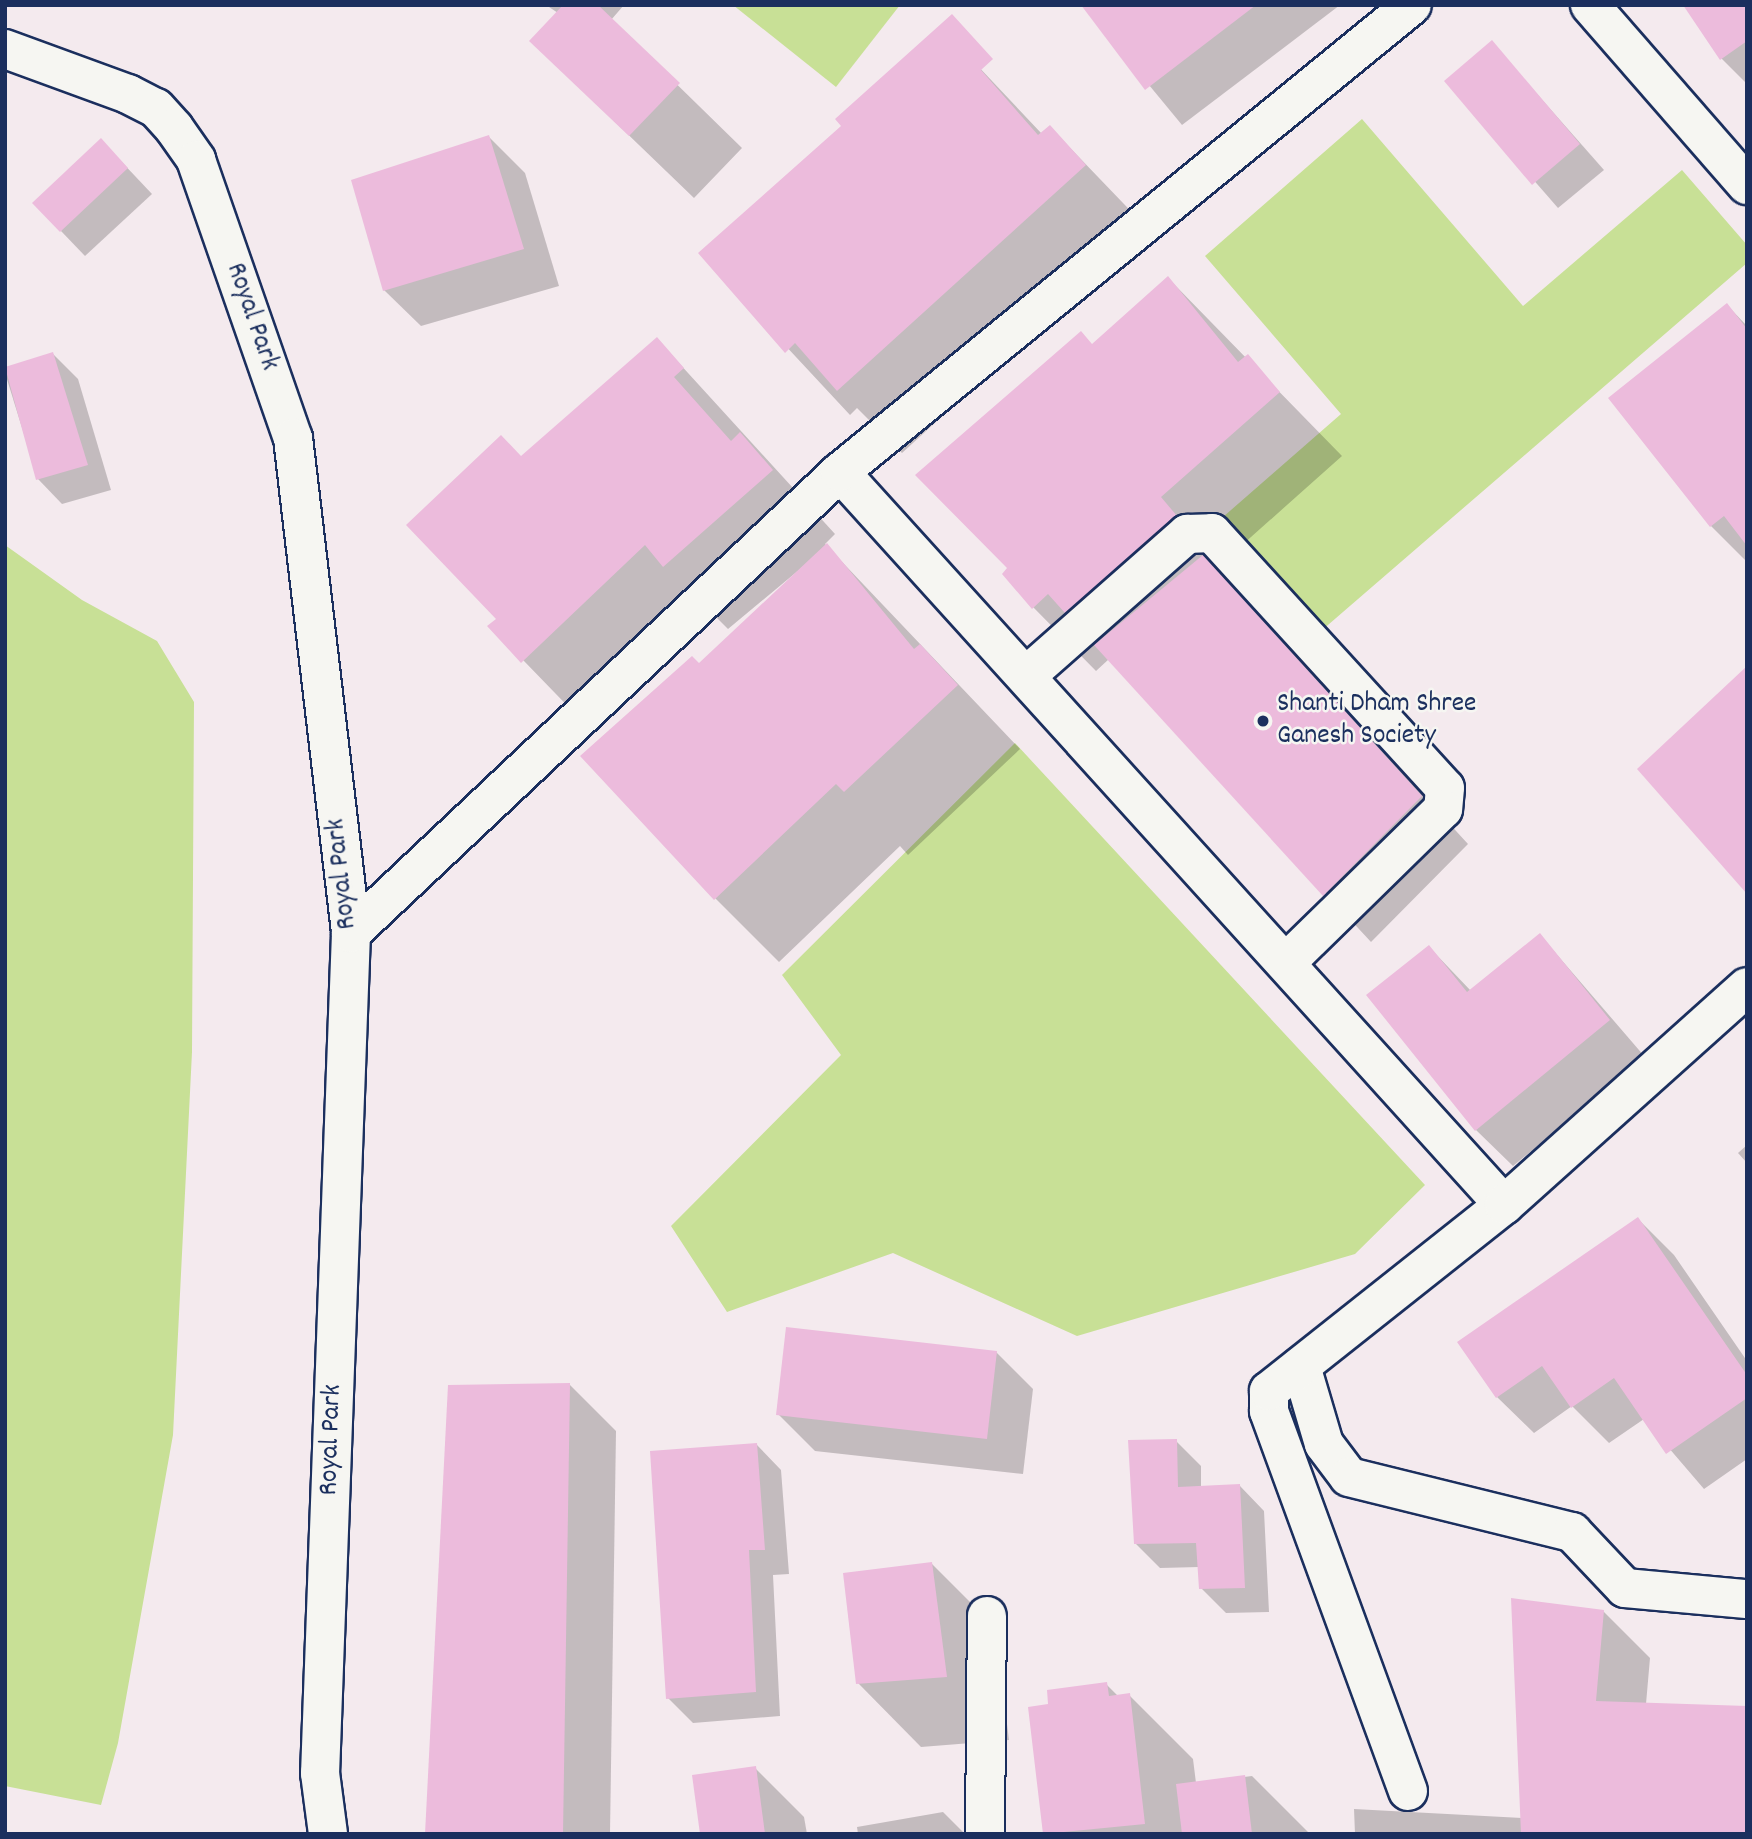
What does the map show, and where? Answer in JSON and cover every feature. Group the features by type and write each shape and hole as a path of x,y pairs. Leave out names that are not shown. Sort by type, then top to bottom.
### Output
{"street":[{"path":"351,933 840,472 1412,5"},
{"path":"1590,5 1747,185"},
{"name":"Royal Park","path":"5,49 156,108 196,160 293,438 351,933 320,1773 328,1834"},
{"path":"840,472 1504,1205"},
{"path":"1026,676 1187,534 1212,533 1445,788 1443,809 1286,963"},
{"path":"1408,1791 1269,1411 1269,1391 1504,1205 1747,987"},
{"path":"1301,1366 1324,1444 1349,1477 1572,1532 1625,1588 1747,1599"},
{"path":"985,1834 987,1616"}],"green space":[{"path":"733,5 900,5 836,87"},
{"path":"1362,119 1523,306 1682,170 1747,245 1747,263 1321,631 1223,517 1341,414 1205,256"},
{"path":"5,545 82,600 157,641 194,702 192,1052 173,1435 118,1743 101,1805 5,1786"},
{"path":"1015,743 1425,1185 1355,1254 1077,1336 893,1253 727,1312 671,1226 841,1055 782,975"}],"building":[{"path":"563,5 598,5 680,83 629,136 529,41"},
{"path":"1081,5 1256,5 1145,90"},
{"path":"1683,5 1747,5 1747,41 1720,60"},
{"path":"952,14 993,59 981,70 1038,135 1050,125 1086,165 837,391 795,343 785,353 698,253 841,126 835,119"},
{"path":"1492,40 1580,144 1532,185 1444,81"},
{"path":"489,135 524,249 383,291 351,180"},
{"path":"101,138 128,168 60,232 32,203"},
{"path":"1168,276 1238,362 1248,354 1280,392 1161,497 1177,516 1065,613 1048,594 1032,609 1002,574 1007,568 915,475 1081,331 1092,344"},
{"path":"1727,303 1747,329 1747,546 1724,516 1710,527 1608,398"},
{"path":"657,337 684,368 674,377 731,441 740,432 773,470 663,567 645,545 521,663 487,626 496,619 406,525 501,435 521,456"},
{"path":"53,352 88,465 36,480 5,367"},
{"path":"827,543 914,649 920,644 958,685 844,792 836,784 714,900 580,756 692,656 699,663"},
{"name":"Shanti Dham Shree Ganesh Society","path":"1203,555 1422,796 1323,896 1094,645"},
{"path":"1747,666 1747,894 1637,769"},
{"path":"1540,933 1610,1020 1475,1131 1366,995 1429,945 1467,992"},
{"path":"1638,1217 1747,1375 1747,1398 1666,1454 1614,1378 1571,1408 1542,1366 1496,1398 1457,1342"},
{"path":"786,1327 997,1351 987,1439 776,1415"},
{"path":"570,1383 563,1834 425,1834 448,1385"},
{"path":"1177,1439 1178,1487 1240,1484 1245,1588 1199,1589 1196,1543 1134,1544 1128,1440"},
{"path":"757,1443 765,1550 749,1550 756,1692 666,1699 650,1451"},
{"path":"932,1562 947,1677 856,1684 843,1573"},
{"path":"1511,1598 1604,1610 1596,1701 1747,1706 1747,1834 1521,1834"},
{"path":"1107,1682 1109,1696 1130,1693 1145,1824 1043,1834 1028,1707 1048,1704 1047,1690"},
{"path":"756,1766 765,1834 700,1834 692,1775"},
{"path":"1245,1775 1252,1834 1182,1834 1176,1784"}],"place":[{"name":"Shanti Dham Shree Ganesh Society","path":"1263,721"}]}
